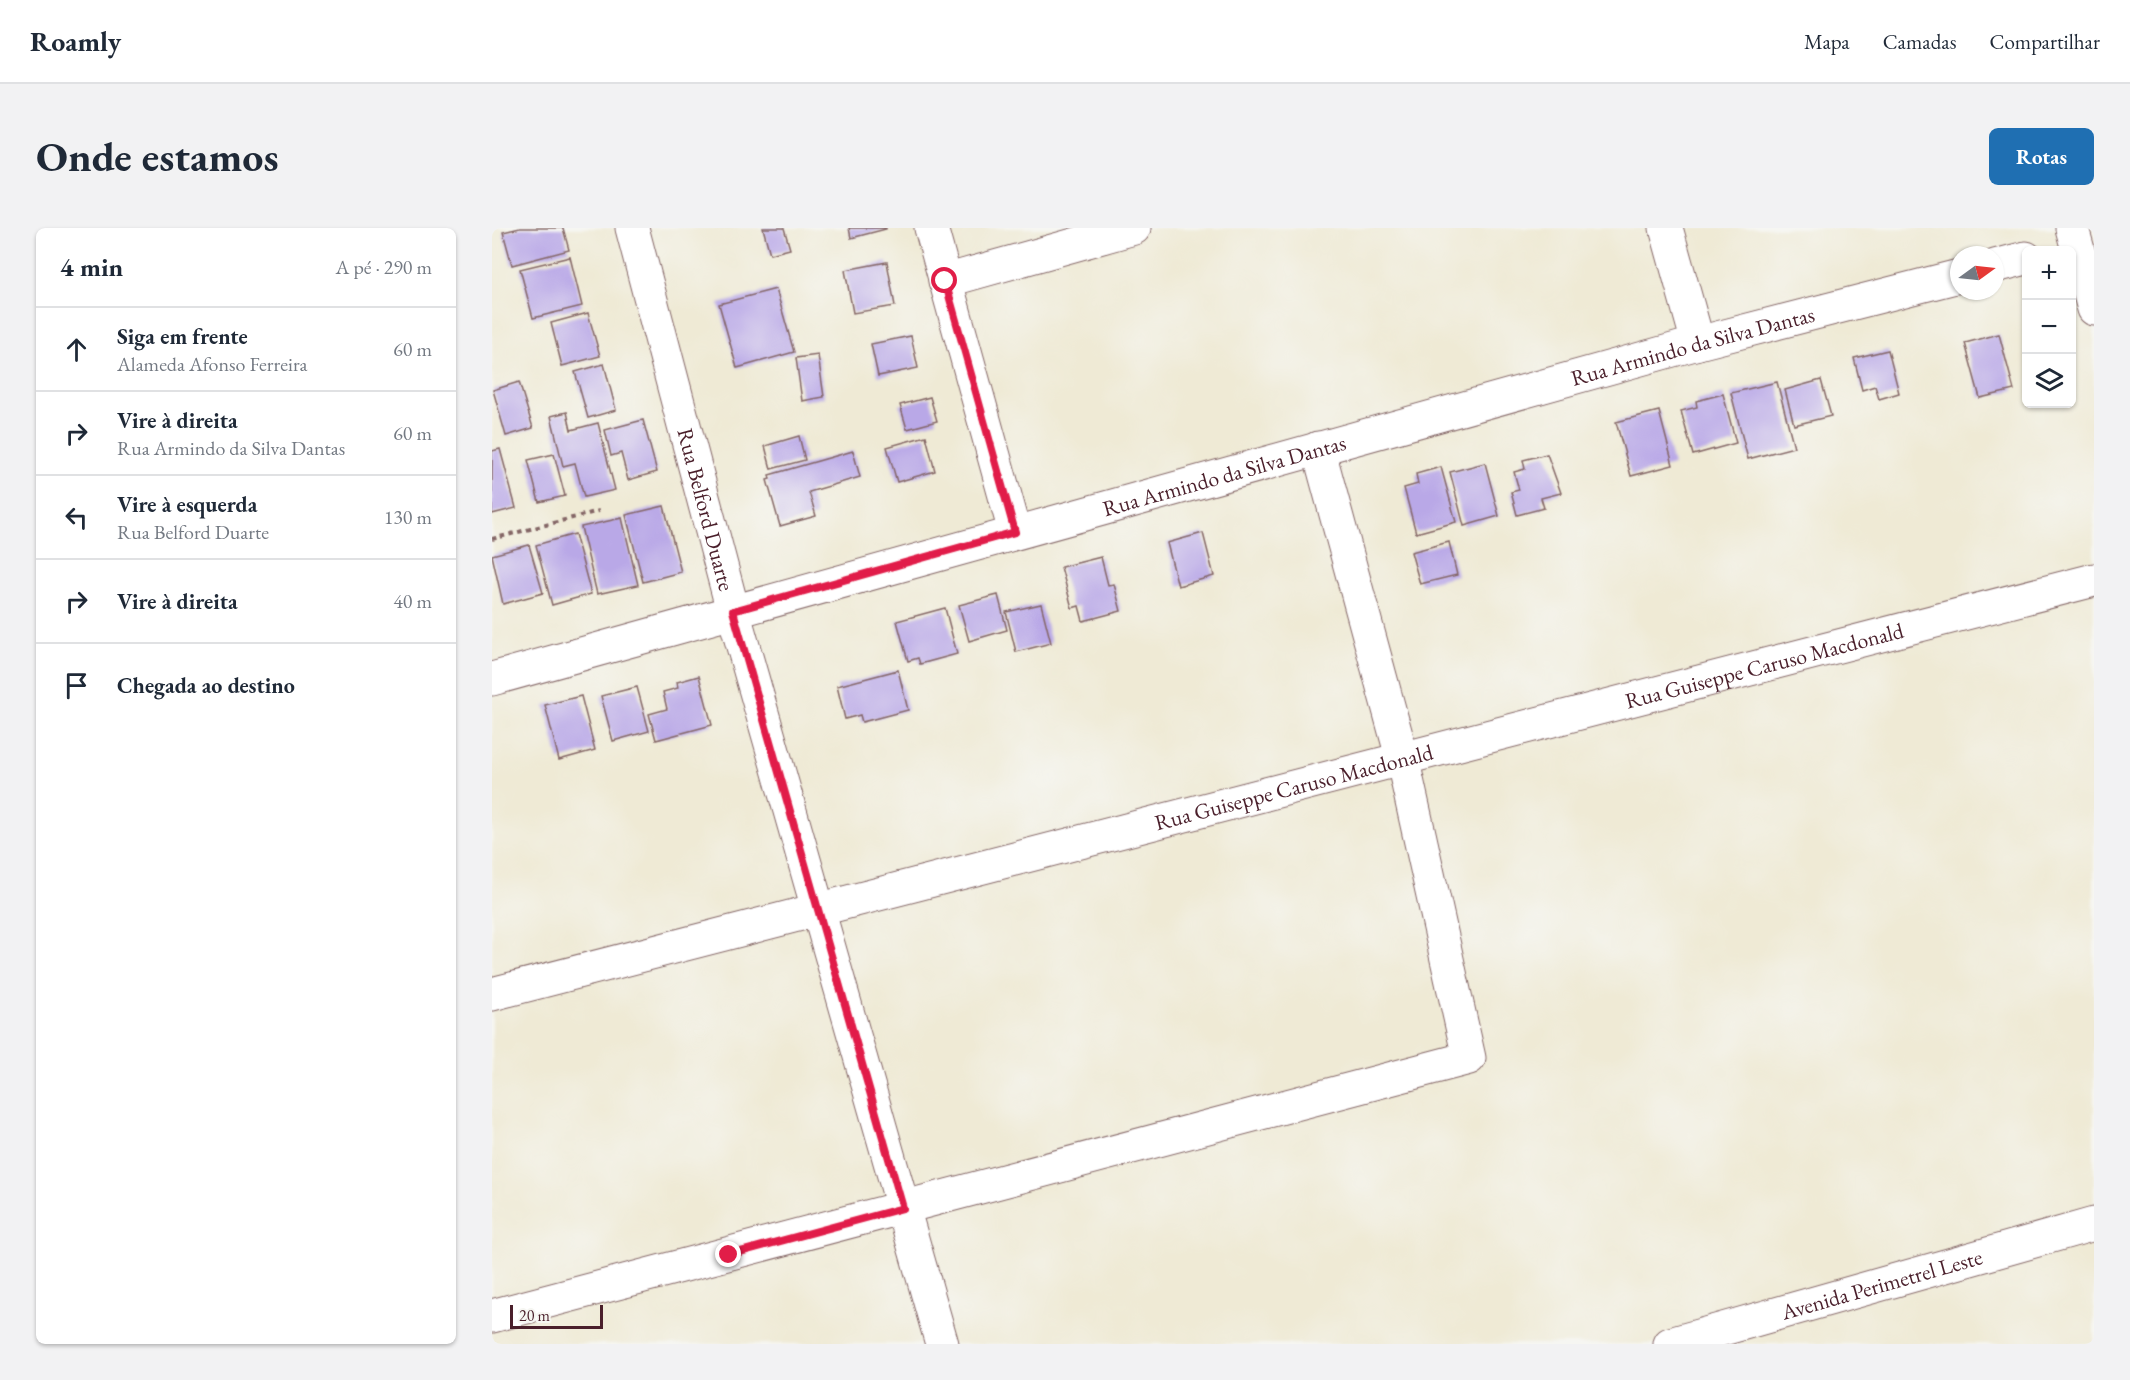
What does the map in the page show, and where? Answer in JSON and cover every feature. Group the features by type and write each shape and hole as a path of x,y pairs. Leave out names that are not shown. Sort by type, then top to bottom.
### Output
{"street":[{"name":"Rua Belford Duarte","path":"632,228 733,611 942,1344"},
{"path":"932,228 1015,532"},
{"path":"945,281 1134,228"},
{"path":"1666,228 1698,343"},
{"path":"2075,241 2094,309"},
{"path":"2004,264 2022,259"},
{"name":"Rua Armindo da Silva Dantas","path":"492,679 1698,343 1950,278"},
{"path":"492,1316 1469,1058 1402,757 1318,448"},
{"name":"Rua Guiseppe Caruso Macdonald","path":"492,993 2094,580"},
{"name":"Avenida Perimetrel Leste","path":"1670,1344 2094,1224"}],"path":[{"path":"492,540 599,511"}],"building":[{"path":"520,228 563,228 569,250 512,265 503,232"},
{"path":"763,228 784,228 790,249 770,254"},
{"path":"849,228 886,228 886,229 851,238"},
{"path":"570,257 582,306 533,318 520,269"},
{"path":"887,262 895,306 853,313 845,270"},
{"path":"776,289 794,352 737,368 719,304"},
{"path":"588,313 600,356 562,366 551,323"},
{"path":"1999,334 2014,390 1980,398 1965,343"},
{"path":"911,336 918,368 878,376 871,344"},
{"path":"1888,350 1899,393 1879,399 1875,386 1862,390 1854,358"},
{"path":"818,355 824,397 802,401 796,358"},
{"path":"604,364 616,410 588,418 575,372"},
{"path":"1821,380 1831,416 1794,425 1785,390"},
{"path":"519,382 533,428 506,436 493,390"},
{"path":"1777,382 1794,447 1748,459 1731,393"},
{"path":"1723,394 1736,443 1693,455 1681,411 1697,407 1696,401"},
{"path":"930,397 937,421 907,429 900,405"},
{"path":"1659,411 1673,465 1631,476 1616,422"},
{"path":"567,412 571,430 598,423 615,490 584,497 575,463 563,466 551,416"},
{"path":"643,420 657,472 628,480 621,453 611,456 605,430"},
{"path":"799,436 805,460 771,469 765,446"},
{"path":"926,436 935,471 897,482 887,447"},
{"path":"500,449 516,508 492,514 492,451"},
{"path":"853,451 860,477 809,492 816,516 780,526 767,480 770,479 769,475"},
{"path":"554,454 565,496 539,502 528,460"},
{"path":"1547,454 1561,493 1541,498 1544,508 1517,515 1511,492 1519,490 1514,472 1525,469 1523,460"},
{"path":"1485,463 1499,516 1464,526 1450,472"},
{"path":"1441,467 1456,522 1416,533 1404,488 1418,484 1416,474"},
{"path":"664,506 681,572 643,582 626,515"},
{"path":"622,518 638,585 597,594 581,527"},
{"path":"1203,533 1214,576 1178,586 1167,543"},
{"path":"575,534 591,594 552,605 536,545"},
{"path":"1449,542 1457,575 1420,584 1411,552"},
{"path":"529,545 543,593 503,604 492,555"},
{"path":"1101,557 1108,585 1114,584 1121,611 1083,621 1079,606 1072,608 1061,567"},
{"path":"998,595 1007,630 969,641 959,605"},
{"path":"1041,604 1051,643 1016,652 1006,612"},
{"path":"945,608 957,654 920,664 918,658 908,661 897,621"},
{"path":"898,670 908,710 862,722 860,715 845,719 837,686"},
{"path":"699,676 712,725 656,740 649,714 667,709 663,692 678,688 677,682"},
{"path":"637,687 649,731 613,741 601,696"},
{"path":"581,696 595,750 559,760 545,705"}],"route":[{"path":"729,1255 903,1208 733,611 1015,532 945,281"}]}
